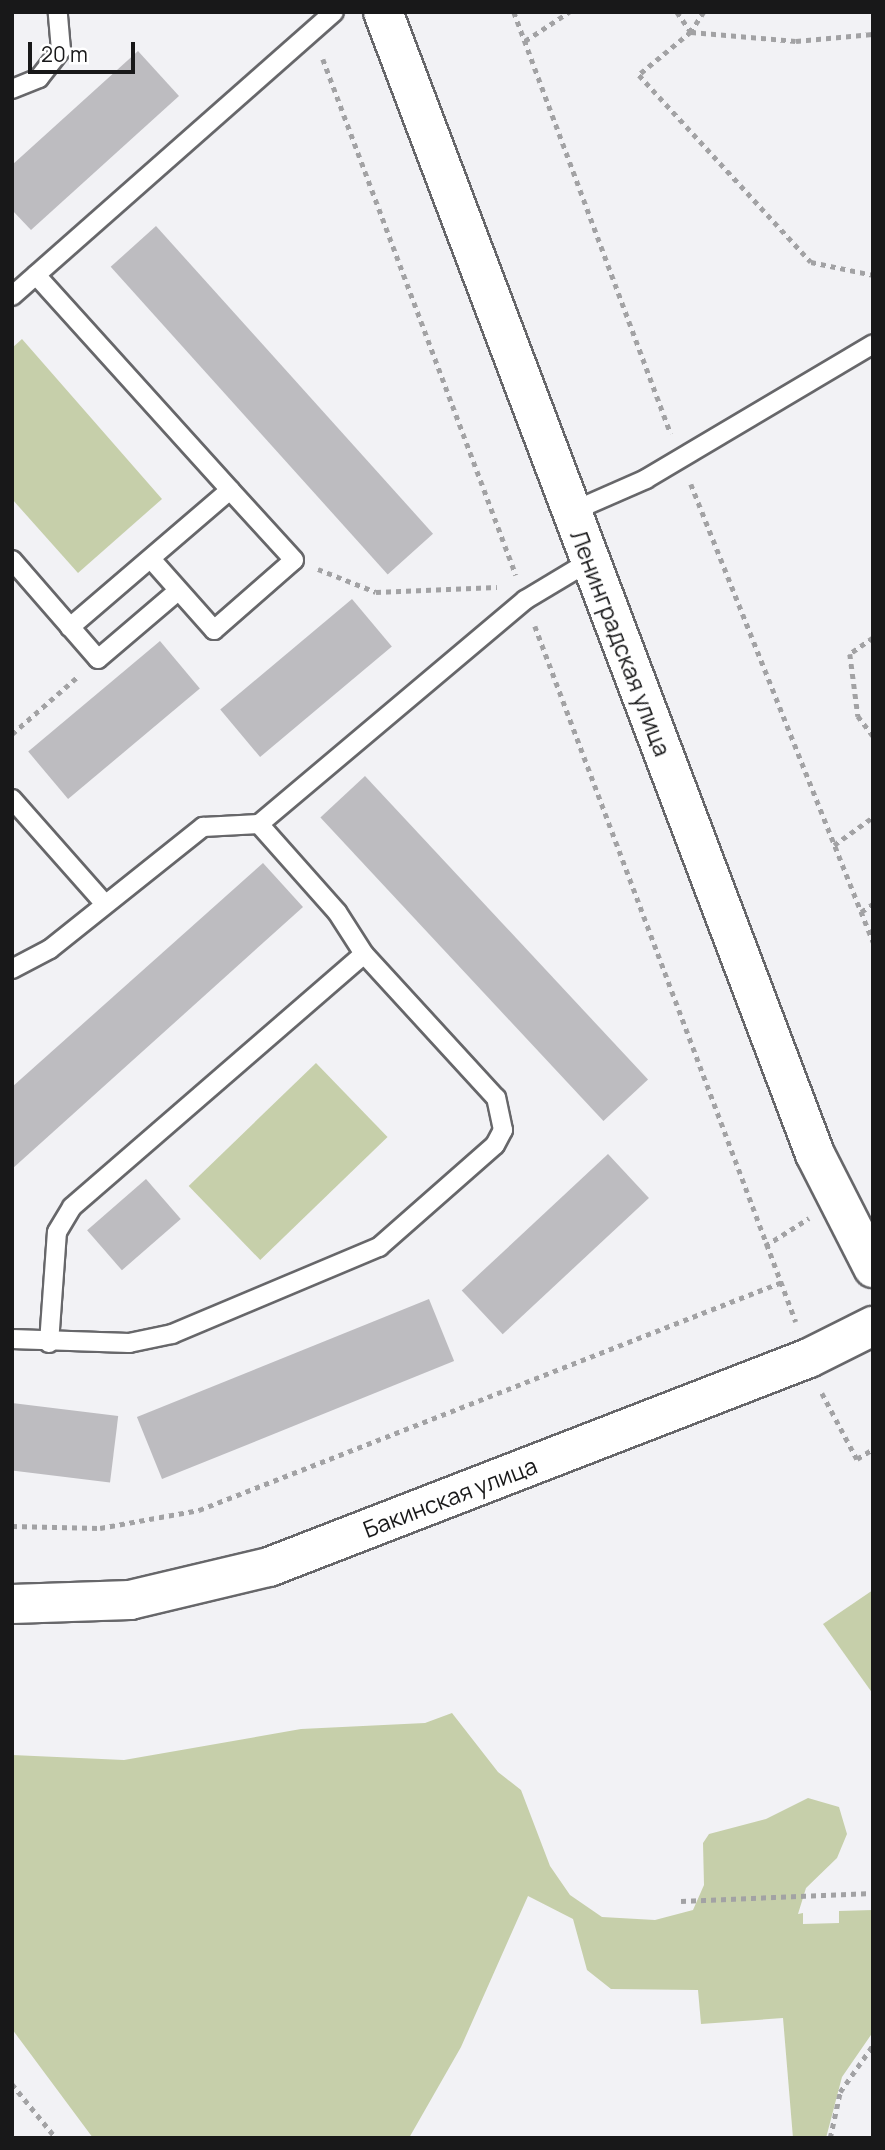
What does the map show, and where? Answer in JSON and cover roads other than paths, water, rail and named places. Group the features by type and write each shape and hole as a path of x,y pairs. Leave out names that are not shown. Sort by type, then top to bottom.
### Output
{"street":[{"name":"Ленинградская улица","path":"383,12 815,1154 873,1268"},
{"name":"Бакинская улица","path":"12,1604 130,1600 269,1567 810,1358 873,1326"}],"lane":[{"path":"12,89 39,78 61,50 58,12"},
{"path":"12,296 334,12"},
{"path":"36,275 294,560 214,630 151,559"},
{"path":"571,512 646,480 873,344"},
{"path":"71,627 230,490"},
{"path":"12,560 98,659 178,591"},
{"path":"12,969 50,949 104,903 203,827 259,824 522,593 590,561"},
{"path":"12,799 104,903"},
{"path":"12,1339 49,1343 129,1343 172,1334 379,1247 495,1144 502,1130 496,1098 364,954 337,912 259,824"},
{"path":"49,1343 57,1232 72,1208 364,954"}]}
